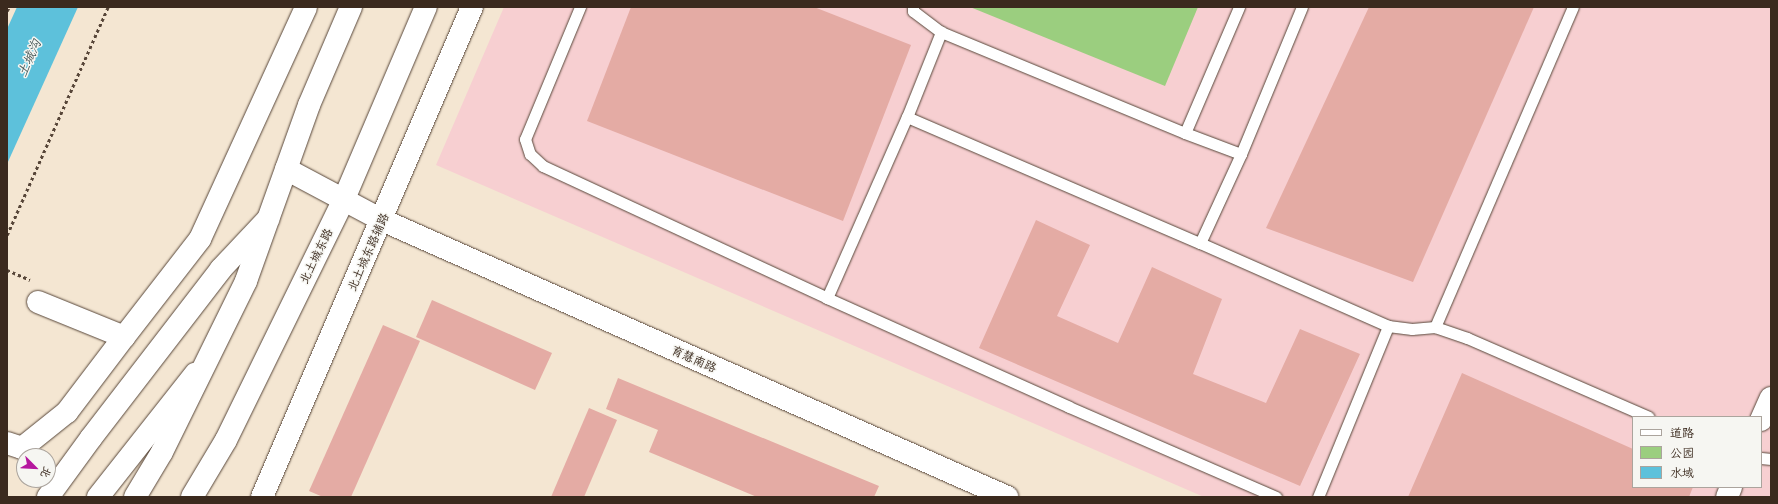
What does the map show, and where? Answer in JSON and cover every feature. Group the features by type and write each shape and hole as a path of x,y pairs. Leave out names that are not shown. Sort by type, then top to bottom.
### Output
{"street":[{"path":"7,443 22,448 67,412 200,239 306,7"},
{"path":"136,497 162,452 246,281 309,105 351,7"},
{"name":"北土城东路","path":"192,497 226,440 344,199 426,7"},
{"name":"北土城东路辅路","path":"263,496 292,424 382,220 472,7"},
{"name":"育慧南路","path":"286,169 382,220 1007,497"},
{"path":"48,497 91,438 221,269 268,219"},
{"path":"38,302 124,337"},
{"path":"98,497 209,357"},
{"path":"1762,418 1771,398"},
{"path":"206,497 226,440"}],"lane":[{"path":"580,7 525,139 530,154 543,166 827,298 1069,407 1276,497"},
{"path":"913,7 913,11 941,32 1185,133 1241,154"},
{"path":"1185,133 1239,7"},
{"path":"1200,243 1241,154 1302,7"},
{"path":"1435,327 1573,7"},
{"path":"827,298 907,117 941,32"},
{"path":"907,117 1200,243 1388,326 1412,329 1435,327 1467,338 1647,416"},
{"path":"1318,497 1388,326"}],"path":[{"path":"7,12 9,7"},
{"path":"7,235 108,7"}],"shaded area":[{"path":"504,7 1771,7 1771,497 1204,497 436,165"}],"green space":[{"path":"970,7 1198,7 1165,86"}],"water":[{"name":"土城沟","path":"17,7 78,7 7,164 7,29"}],"building":[{"path":"631,7 814,7 911,45 843,221 587,121"},
{"path":"1369,7 1534,7 1413,282 1266,228"},
{"path":"1036,220 1090,245 1057,316 1118,343 1152,267 1222,299 1193,374 1266,403 1300,329 1360,354 1300,486 979,348"},
{"path":"432,300 552,353 535,390 416,337"},
{"path":"383,325 420,341 351,497 323,497 309,491"},
{"path":"1462,373 1632,449 1632,488 1693,488 1689,497 1408,497"},
{"path":"618,378 879,486 874,497 757,497 649,452 658,430 606,409"},
{"path":"589,408 617,420 584,497 551,497"}]}
